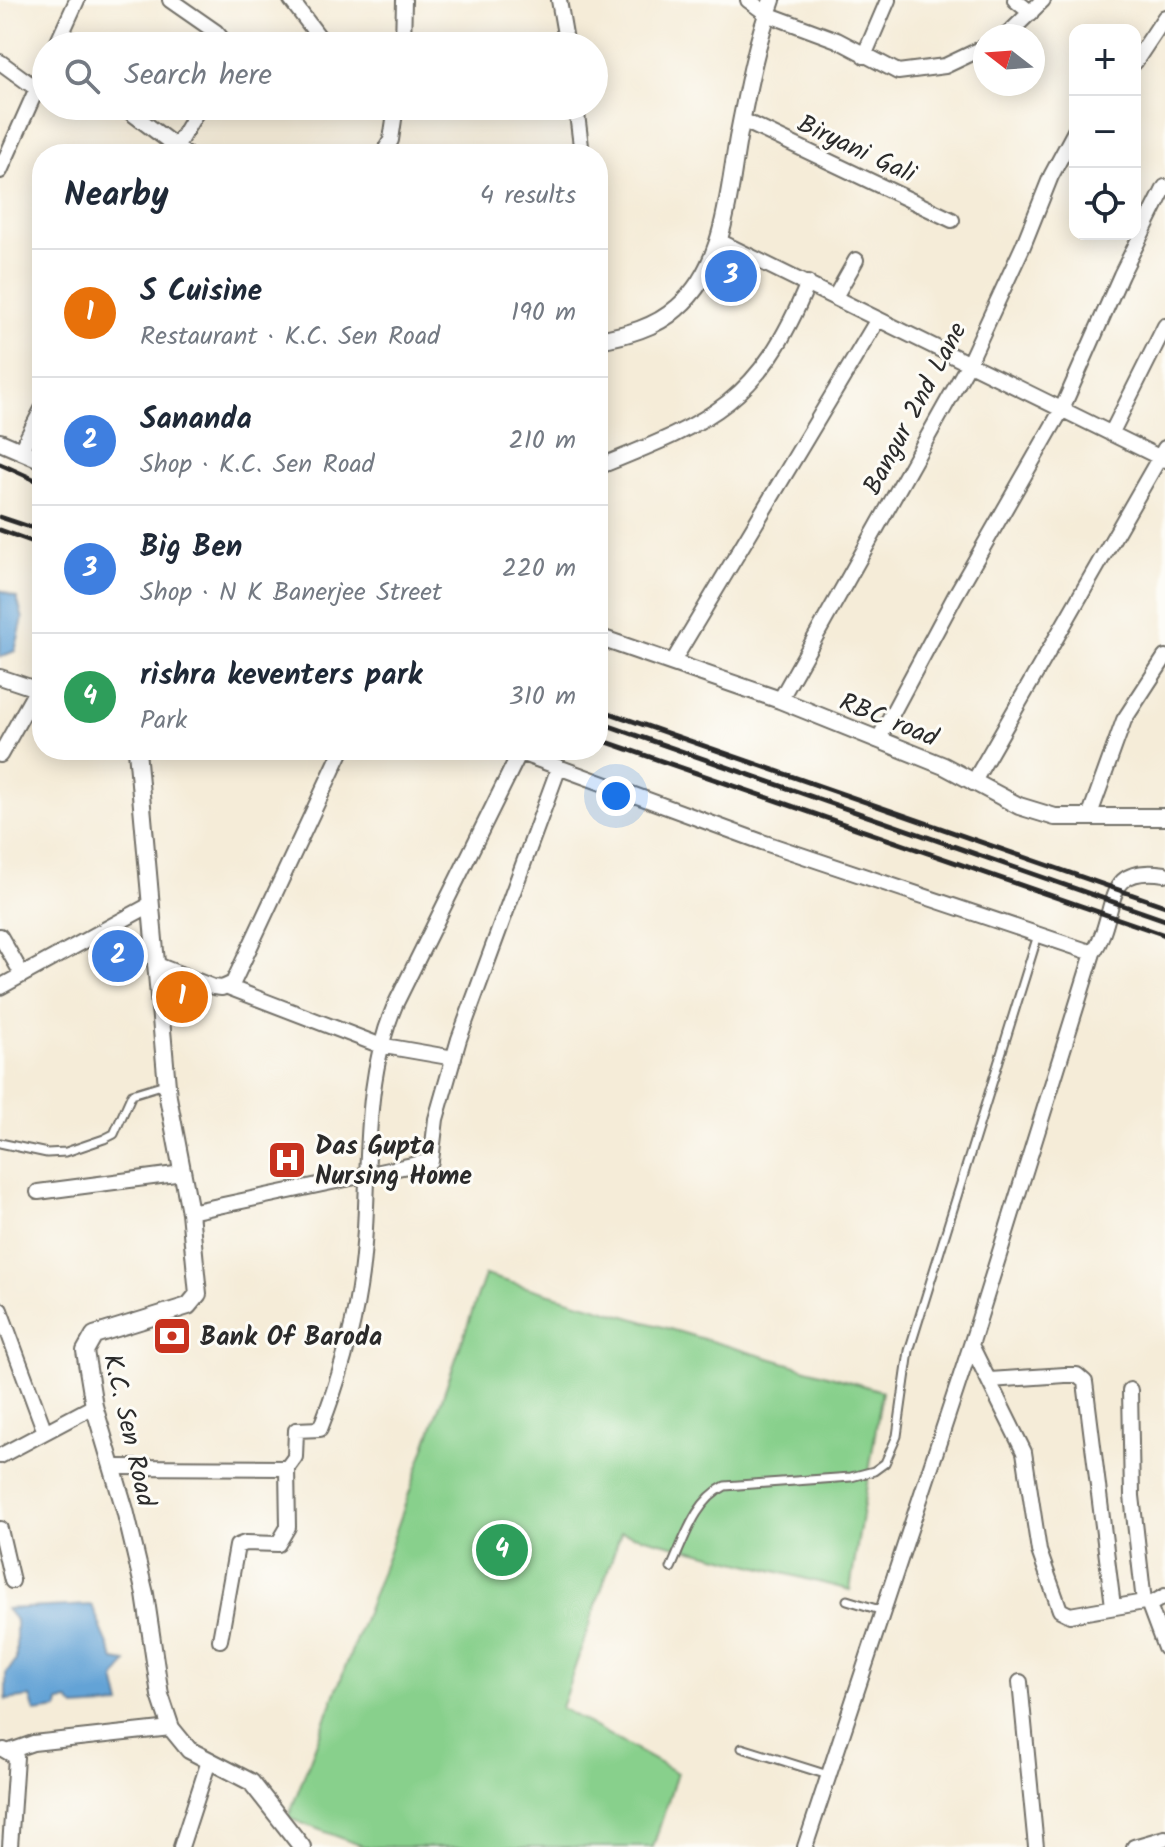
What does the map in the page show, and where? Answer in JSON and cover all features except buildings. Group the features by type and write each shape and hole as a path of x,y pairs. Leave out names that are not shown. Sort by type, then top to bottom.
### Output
{"street":[{"path":"62,32 77,0"},
{"path":"170,0 216,32"},
{"path":"291,0 315,32"},
{"path":"403,32 404,0"},
{"path":"559,0 565,32"},
{"path":"748,0 770,7 864,56 905,73 945,66 973,53"},
{"path":"864,56 888,0"},
{"path":"1015,0 1031,13"},
{"path":"1019,24 1043,0"},
{"path":"608,337 644,328 678,308 693,292 719,241 742,120 770,7"},
{"path":"1141,53 1165,17"},
{"path":"0,62 32,85"},
{"path":"0,171 32,100"},
{"path":"139,120 169,144"},
{"path":"181,144 193,120"},
{"path":"389,144 394,120"},
{"path":"578,120 581,144"},
{"name":"Biryani Gali","path":"742,120 952,220"},
{"name":"Bangur 2nd Lane","path":"780,700 968,365 1023,246 1051,176 1069,142"},
{"path":"878,740 955,596 1061,411 1127,262 1165,187"},
{"path":"719,241 1061,411 1163,455 973,783"},
{"path":"835,297 856,260"},
{"path":"608,462 653,446 726,407 761,370 781,341 808,283"},
{"path":"672,663 878,319"},
{"path":"1111,434 1165,326"},
{"path":"21,450 32,429"},
{"path":"0,442 32,455"},
{"name":"RBC road","path":"608,641 780,700 944,766 1019,806 1055,817 1165,817"},
{"path":"1089,817 1124,720 1165,657"},
{"path":"0,677 32,688"},
{"path":"0,755 32,702"},
{"name":"K.C. Sen Road","path":"138,760 167,1083 190,1212 198,1298 188,1306 89,1339 85,1358 94,1406 145,1594 160,1695 171,1728 189,1750 251,1782 302,1847"},
{"path":"228,987 236,976 337,760"},
{"path":"220,1640 237,1546 245,1543 278,1544 285,1535 287,1468 295,1457 296,1430 316,1432 321,1426 350,1328 360,1287 366,1177 379,1045 512,760"},
{"path":"540,760 762,842 1093,953"},
{"path":"190,1212 431,1161 436,1119 454,1058 507,902 559,767"},
{"path":"805,1847 971,1345 1093,953 1124,878 1137,871 1165,874"},
{"path":"0,987 150,905"},
{"path":"0,936 22,974"},
{"path":"155,964 213,987 228,987 379,1045 454,1058"},
{"path":"38,1192 183,1173"},
{"path":"0,1310 45,1432"},
{"path":"971,1345 1024,1452 1034,1528 1058,1606 1070,1615 1146,1603 1165,1596"},
{"path":"990,1380 1077,1375 1085,1382 1113,1606"},
{"path":"1130,1390 1132,1496 1146,1603 1165,1648"},
{"path":"0,1456 94,1406"},
{"path":"113,1467 287,1468"},
{"path":"0,1529 12,1581"},
{"path":"1020,1682 1036,1847"},
{"path":"5,1750 33,1743 171,1728"},
{"path":"5,1750 16,1757 10,1847"},
{"path":"181,1847 209,1761"},
{"path":"1134,1847 1165,1838"}],"lane":[{"path":"671,1568 698,1511 711,1493 725,1486 851,1477 874,1471 885,1463 897,1436 909,1351 1038,935"},
{"path":"0,1143 47,1153 66,1152 104,1139 114,1134 132,1094 167,1083"},
{"path":"847,1600 883,1611"},
{"path":"742,1748 829,1775"}],"green space":[{"path":"485,1275 882,1391 850,1590 621,1532 561,1708 677,1773 653,1847 365,1847 288,1818 383,1568"}],"water":[{"path":"0,590 17,598 23,619 15,651 0,657"},
{"path":"92,1605 114,1660 127,1662 115,1679 121,1705 75,1708 69,1701 59,1702 58,1709 35,1712 30,1697 6,1700 6,1674 16,1660 16,1621 6,1609"}],"railway":[{"path":"0,464 32,478"},
{"path":"0,517 32,528"},
{"path":"0,530 32,541"},
{"path":"608,712 1165,906"},
{"path":"608,725 1165,920"},
{"path":"608,742 1165,935"}],"place":[{"name":"Big Ben","path":"731,276"},
{"name":"Sananda","path":"118,956"},
{"name":"S Cuisine","path":"182,997"},
{"name":"Das Gupta Nursing Home","path":"287,1160"},
{"name":"Bank Of Baroda","path":"172,1336"},
{"name":"rishra keventers park","path":"502,1550"}]}
